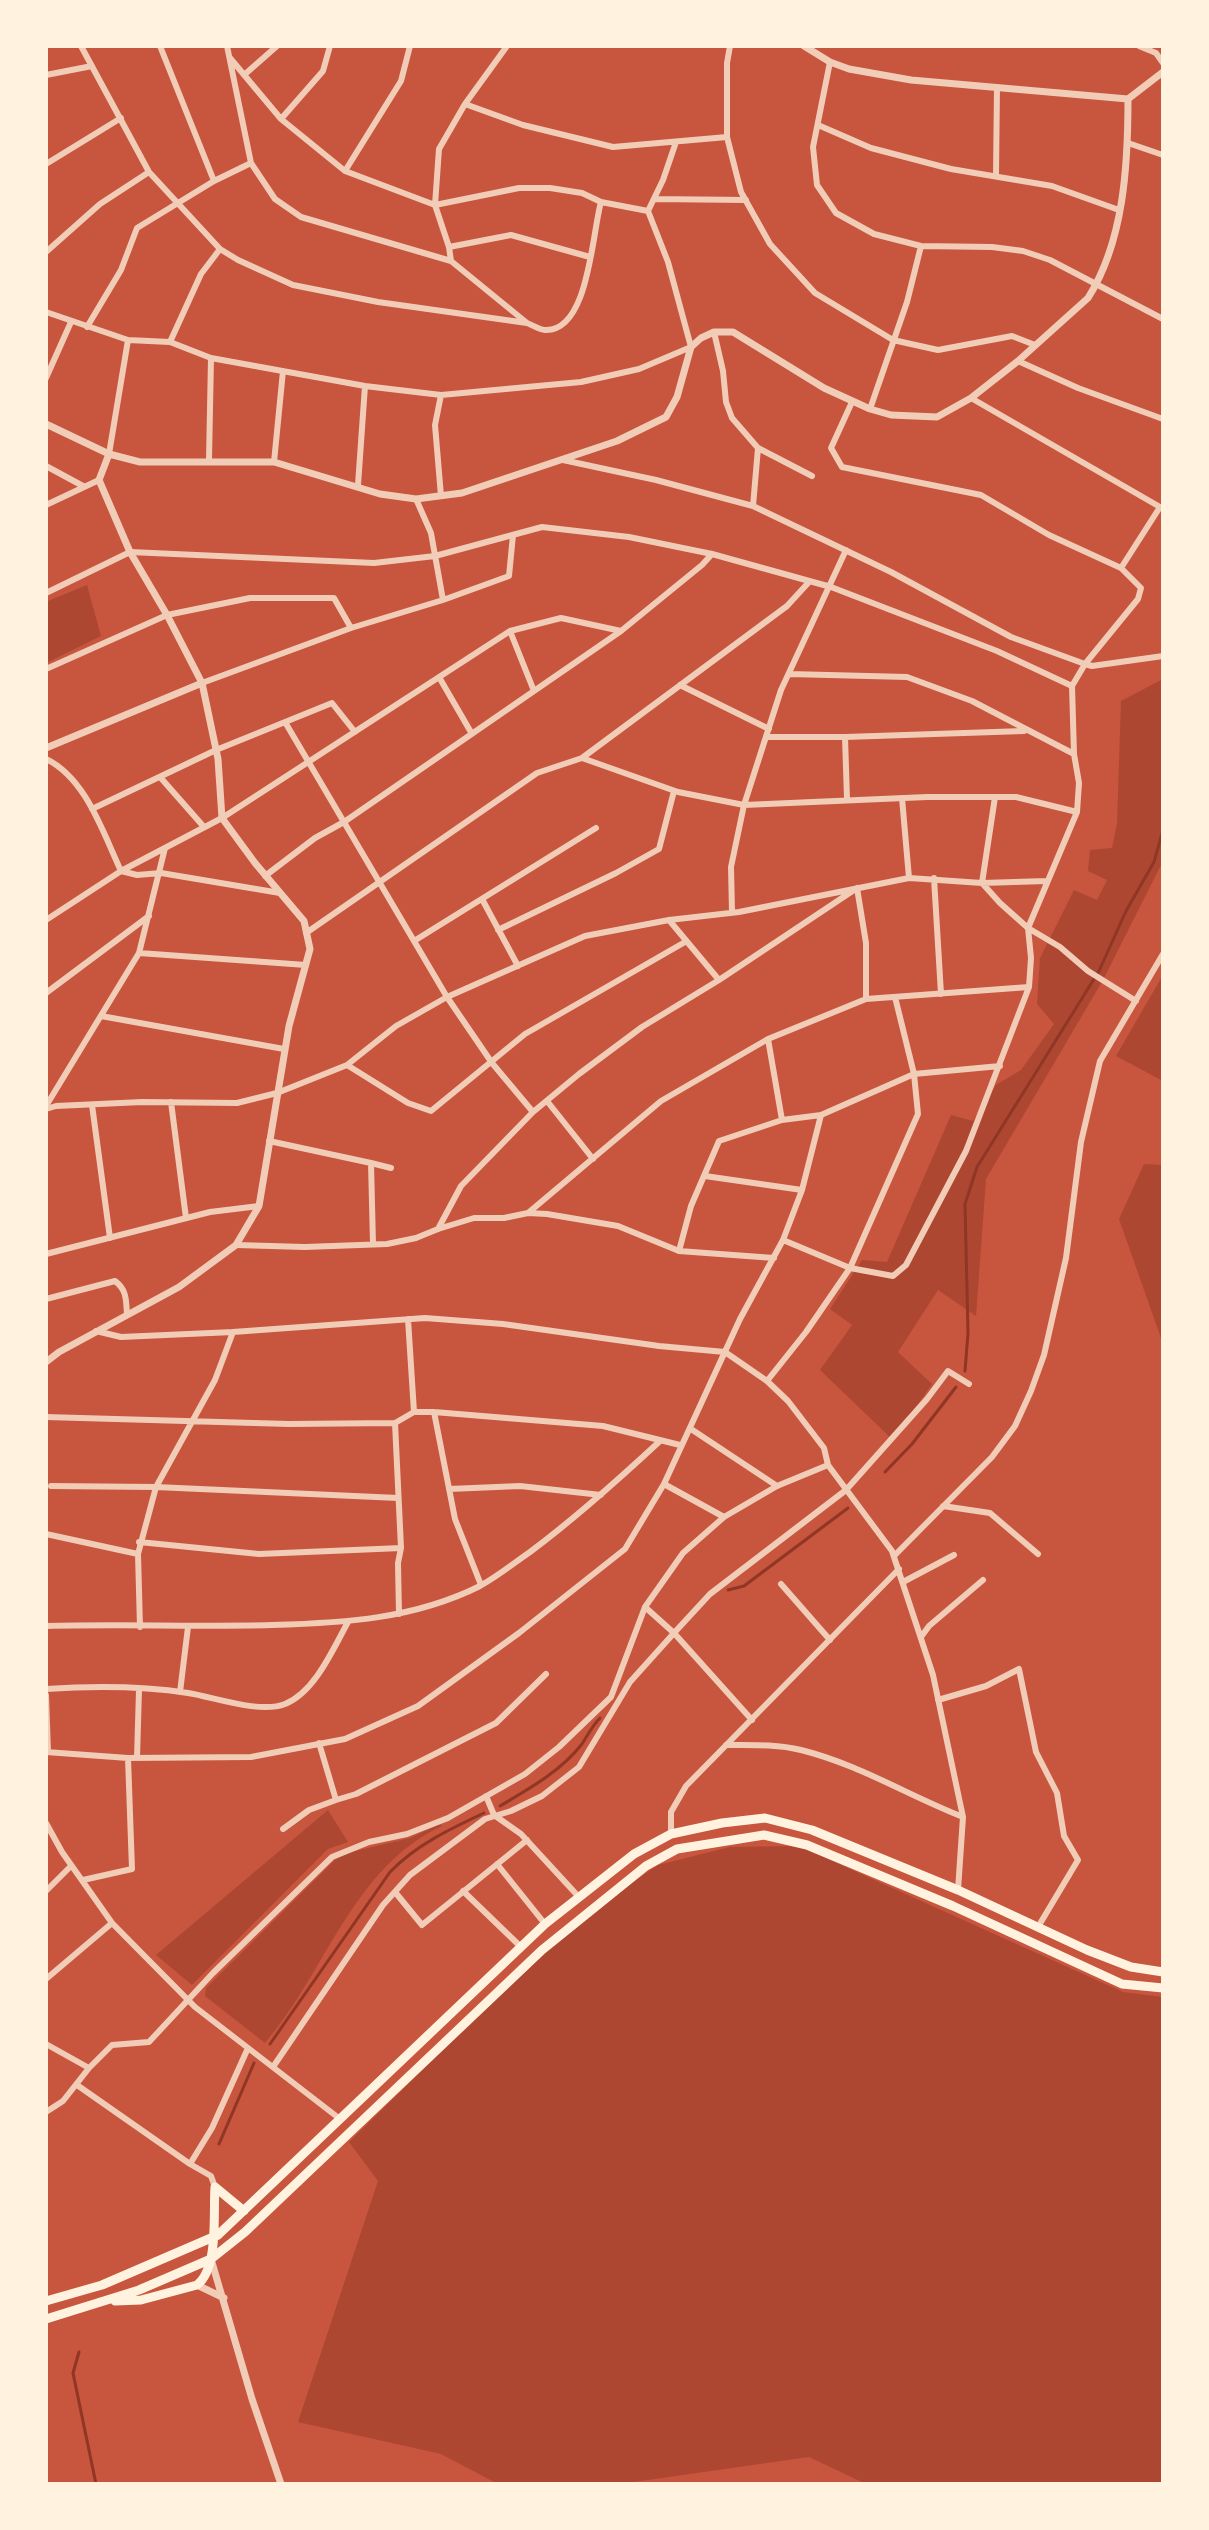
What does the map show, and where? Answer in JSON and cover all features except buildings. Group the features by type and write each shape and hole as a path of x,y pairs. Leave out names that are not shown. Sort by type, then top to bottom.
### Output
{"main road":[{"path":"46,2301 102,2285 212,2239 545,1924 634,1854 671,1834 765,1818 812,1830 958,1890 1131,1967 1163,1972"},
{"path":"46,2319 106,2302 211,2259 245,2232 542,1950 646,1866 677,1849 764,1835 807,1845 953,1906 1122,1984 1163,1988"},
{"path":"953,1906 958,1890"},
{"path":"340,2119 351,2130"},
{"path":"215,2187 244,2211"},
{"path":"106,2302 141,2300 197,2285 205,2279 211,2259 215,2187"},
{"path":"201,2244 211,2259"}],"street":[{"path":"81,46 149,172 176,204 220,249 293,285 378,302 527,323 545,330 564,324 578,309 601,202"},
{"path":"160,46 214,181"},
{"path":"227,46 251,163 275,199 301,217 451,261 527,323"},
{"path":"244,75 277,46"},
{"path":"281,119 323,71 330,46"},
{"path":"345,171 401,81 410,46"},
{"path":"451,261 435,205 439,149 465,104 507,46"},
{"path":"730,46 727,63 727,137 741,192 770,244 815,293 893,340 938,350 1012,336 1035,345"},
{"path":"804,46 830,62 849,69 911,80 1128,99 1163,72"},
{"path":"1139,46 1156,53 1163,63"},
{"path":"230,58 281,119 345,171 435,205 519,188 550,188 582,193 601,202 648,211"},
{"path":"830,62 813,147 817,185 836,213 874,234 921,246 992,247 1023,251 1050,260 1163,319"},
{"path":"46,75 92,66"},
{"path":"996,175 997,87"},
{"path":"46,312 128,340 170,342 211,358 365,386 441,395 581,382 639,369 691,347 714,332 733,332 852,402 891,415 937,417 971,398 1018,361 1088,298 1096,285 1106,264 1119,210 1128,143 1128,99"},
{"path":"465,104 523,125 613,147 727,137"},
{"path":"47,160 121,118"},
{"path":"818,125 871,148 951,169 1052,186 1119,210"},
{"path":"46,424 109,454 140,462 274,462 380,494 416,499 462,493 617,441 666,417 677,397 691,347 668,262 648,211 676,142"},
{"path":"1128,143 1163,155"},
{"path":"87,327 121,270 137,228 214,181 251,163"},
{"path":"46,252 100,204 149,172"},
{"path":"654,199 746,200"},
{"path":"449,247 511,235 590,257"},
{"path":"870,409 907,302 921,246"},
{"path":"170,342 201,274 220,249"},
{"path":"46,378 71,322"},
{"path":"714,332 726,402 732,418 758,448 812,476"},
{"path":"46,1362 96,1331 179,1287 236,1245 259,1206 284,1049 310,949 304,921 265,876 222,818 216,750 202,683 130,552 99,480 109,454 128,340"},
{"path":"209,460 211,358"},
{"path":"1018,361 1078,388 1163,419"},
{"path":"274,462 283,371"},
{"path":"358,485 365,386"},
{"path":"441,395 435,425 441,496"},
{"path":"971,398 1162,507 1121,568"},
{"path":"783,1240 850,1268 893,1276 906,1265 966,1151 1029,987 1031,958 1028,928 1077,812 1079,783 1074,754 1072,686 1085,664 1138,599 1141,588 1121,568 1049,535 981,495 842,467 831,448 852,402"},
{"path":"753,506 758,448"},
{"path":"563,460 656,480 753,506 846,550 1011,637 1085,664 1092,666 1163,656"},
{"path":"46,466 83,486"},
{"path":"47,504 99,480"},
{"path":"416,499 431,533 443,600"},
{"path":"46,593 130,552 374,563 435,556 542,527 629,537 712,554 831,587 997,651 1072,686"},
{"path":"46,748 202,683 351,628 509,576 513,535"},
{"path":"732,912 731,867 744,805 789,674 846,550"},
{"path":"265,876 315,838 344,822 621,631 712,554"},
{"path":"306,933 537,773 582,758 787,606 809,582"},
{"path":"46,669 167,615 250,598 334,598 351,628"},
{"path":"46,920 121,871 222,818 510,631 561,618 621,631"},
{"path":"510,631 534,691"},
{"path":"789,674 907,677 972,701 1074,754"},
{"path":"439,677 472,734"},
{"path":"680,685 767,733 845,737 1028,730"},
{"path":"92,809 216,750 332,703 355,732"},
{"path":"285,722 447,997 492,1063 533,1112"},
{"path":"845,737 847,799"},
{"path":"582,758 674,791 744,805 847,799 1016,797 1077,812"},
{"path":"46,759 60,766 92,809 121,871"},
{"path":"160,777 204,827"},
{"path":"498,930 659,849 674,791"},
{"path":"982,883 995,797"},
{"path":"902,798 909,878"},
{"path":"414,941 596,828"},
{"path":"46,1108 139,953 165,848"},
{"path":"121,871 137,875 161,873 280,893"},
{"path":"46,1108 171,1102 237,1103 277,1093 347,1065 396,1026 447,997 585,936 909,878 982,883 1046,881"},
{"path":"934,878 941,994"},
{"path":"982,883 1028,928 1136,1001"},
{"path":"438,1229 461,1186 533,1112 642,1027 857,888"},
{"path":"857,888 866,943 866,999"},
{"path":"482,899 518,966"},
{"path":"46,993 149,916"},
{"path":"669,920 719,980"},
{"path":"347,1065 408,1103 431,1111 525,1034 685,942"},
{"path":"139,953 306,965"},
{"path":"894,1556 992,1457 1015,1426 1031,1391 1044,1355 1066,1258 1081,1142 1100,1061 1163,954"},
{"path":"528,1213 661,1101 768,1039 866,999 1029,987"},
{"path":"767,1381 806,1332 850,1268 918,1114 914,1074 895,997"},
{"path":"101,1016 284,1049"},
{"path":"768,1039 782,1120"},
{"path":"679,1251 691,1206 719,1141 782,1120 821,1115 914,1074 1000,1066"},
{"path":"547,1101 593,1159"},
{"path":"171,1102 186,1218"},
{"path":"92,1105 110,1238"},
{"path":"46,1695 47,1752 132,1758 251,1757 345,1739 418,1706 519,1633 625,1549 664,1484 740,1319 783,1240 802,1190 821,1115"},
{"path":"269,1141 391,1168"},
{"path":"371,1163 373,1244"},
{"path":"705,1176 802,1190"},
{"path":"46,1254 210,1212 259,1206"},
{"path":"236,1245 305,1247 373,1244 416,1238 474,1218 504,1218 528,1213 618,1226 679,1251 774,1258"},
{"path":"46,1299 115,1281 122,1286 126,1295 127,1315"},
{"path":"96,1331 121,1337 408,1319 503,1324 725,1352 767,1381 788,1401 824,1448 828,1465 894,1556 938,1700 963,1817 958,1890"},
{"path":"408,1319 414,1412"},
{"path":"140,1627 139,1542 156,1487 215,1380 233,1332"},
{"path":"273,2067 383,1905 410,1875 485,1819 542,1796 579,1767 630,1682 710,1594 846,1490 948,1371 969,1384"},
{"path":"46,1417 289,1424 395,1423 414,1412 434,1412 603,1426 680,1445"},
{"path":"434,1412 455,1519 481,1585"},
{"path":"395,1423 401,1548 398,1563 399,1614"},
{"path":"691,1429 777,1486"},
{"path":"46,1626 188,1627 348,1622 442,1603 481,1585 580,1515 660,1441"},
{"path":"46,2112 63,2101 112,2045 149,2042 188,1999 332,1857 369,1842 448,1818 525,1774 559,1747 611,1697 645,1607 683,1553 724,1517 777,1486 828,1465"},
{"path":"664,1484 724,1517"},
{"path":"51,1486 156,1487 398,1498"},
{"path":"449,1489 520,1486 602,1495"},
{"path":"943,1506 990,1513 1038,1554"},
{"path":"46,1534 138,1554"},
{"path":"139,1542 259,1554 401,1548"},
{"path":"903,1582 954,1555"},
{"path":"671,1834 671,1812 686,1786 899,1569"},
{"path":"921,1637 929,1626 983,1580"},
{"path":"781,1584 830,1640"},
{"path":"645,1607 674,1633 752,1720"},
{"path":"46,1689 82,1687 180,1692 265,1707 286,1704 315,1680 348,1622"},
{"path":"180,1692 188,1627"},
{"path":"938,1700 986,1686 1019,1669 1036,1752 1057,1793 1064,1836 1078,1860 1038,1927"},
{"path":"283,1829 309,1810 356,1794 496,1723 546,1674"},
{"path":"83,1880 132,1869 132,1758 139,1690"},
{"path":"319,1743 336,1800"},
{"path":"726,1745 763,1745 801,1750 857,1770 963,1817"},
{"path":"486,1796 494,1815 527,1840 578,1896"},
{"path":"46,1823 71,1866 112,1923 188,1999 340,2119"},
{"path":"395,1892 422,1925 527,1840"},
{"path":"497,1864 545,1924"},
{"path":"46,1891 71,1866"},
{"path":"463,1891 521,1947"},
{"path":"46,1979 112,1923"},
{"path":"46,2044 89,2068"},
{"path":"190,2164 212,2128 248,2048"},
{"path":"77,2085 211,2176 215,2187"},
{"path":"211,2259 252,2399 281,2484"},
{"path":"197,2285 224,2298"}],"shaded area":[{"path":"87,585 101,636 46,663 46,602"},
{"path":"1163,679 1162,863 1103,980 986,1179 976,1316 938,1290 898,1352 932,1384 893,1440 820,1370 852,1325 830,1309 862,1260 887,1262 951,1115 973,1121 996,1085 1021,1070 1054,1024 1037,1004 1040,958 1074,890 1097,900 1107,880 1088,871 1090,850 1112,848 1117,823 1121,701"},
{"path":"1163,975 1163,1086 1161,1080 1116,1056"},
{"path":"1144,1164 1163,1165 1163,1344 1119,1219"},
{"path":"328,1810 348,1842 328,1849 192,1985 156,1955"},
{"path":"440,1824 442,1826 411,1844 363,1894 265,2043 205,1996 206,1988 335,1860 347,1853 410,1838"},
{"path":"799,1846 1123,1992 1163,1997 1163,2484 866,2484 809,2457 620,2484 498,2484 441,2454 298,2422 378,2181 349,2142 539,1956 601,1904 658,1865 730,1847"}],"waterway":[{"path":"965,1371 968,1333 965,1204 977,1167 1099,971 1126,911 1154,862 1163,830"},
{"path":"885,1472 912,1444 956,1387"},
{"path":"728,1590 744,1586 848,1508"},
{"path":"500,1806 564,1763 600,1718"},
{"path":"270,2044 390,1872 422,1846 484,1813"},
{"path":"219,2144 254,2063"},
{"path":"79,2352 73,2373 96,2484"}]}
